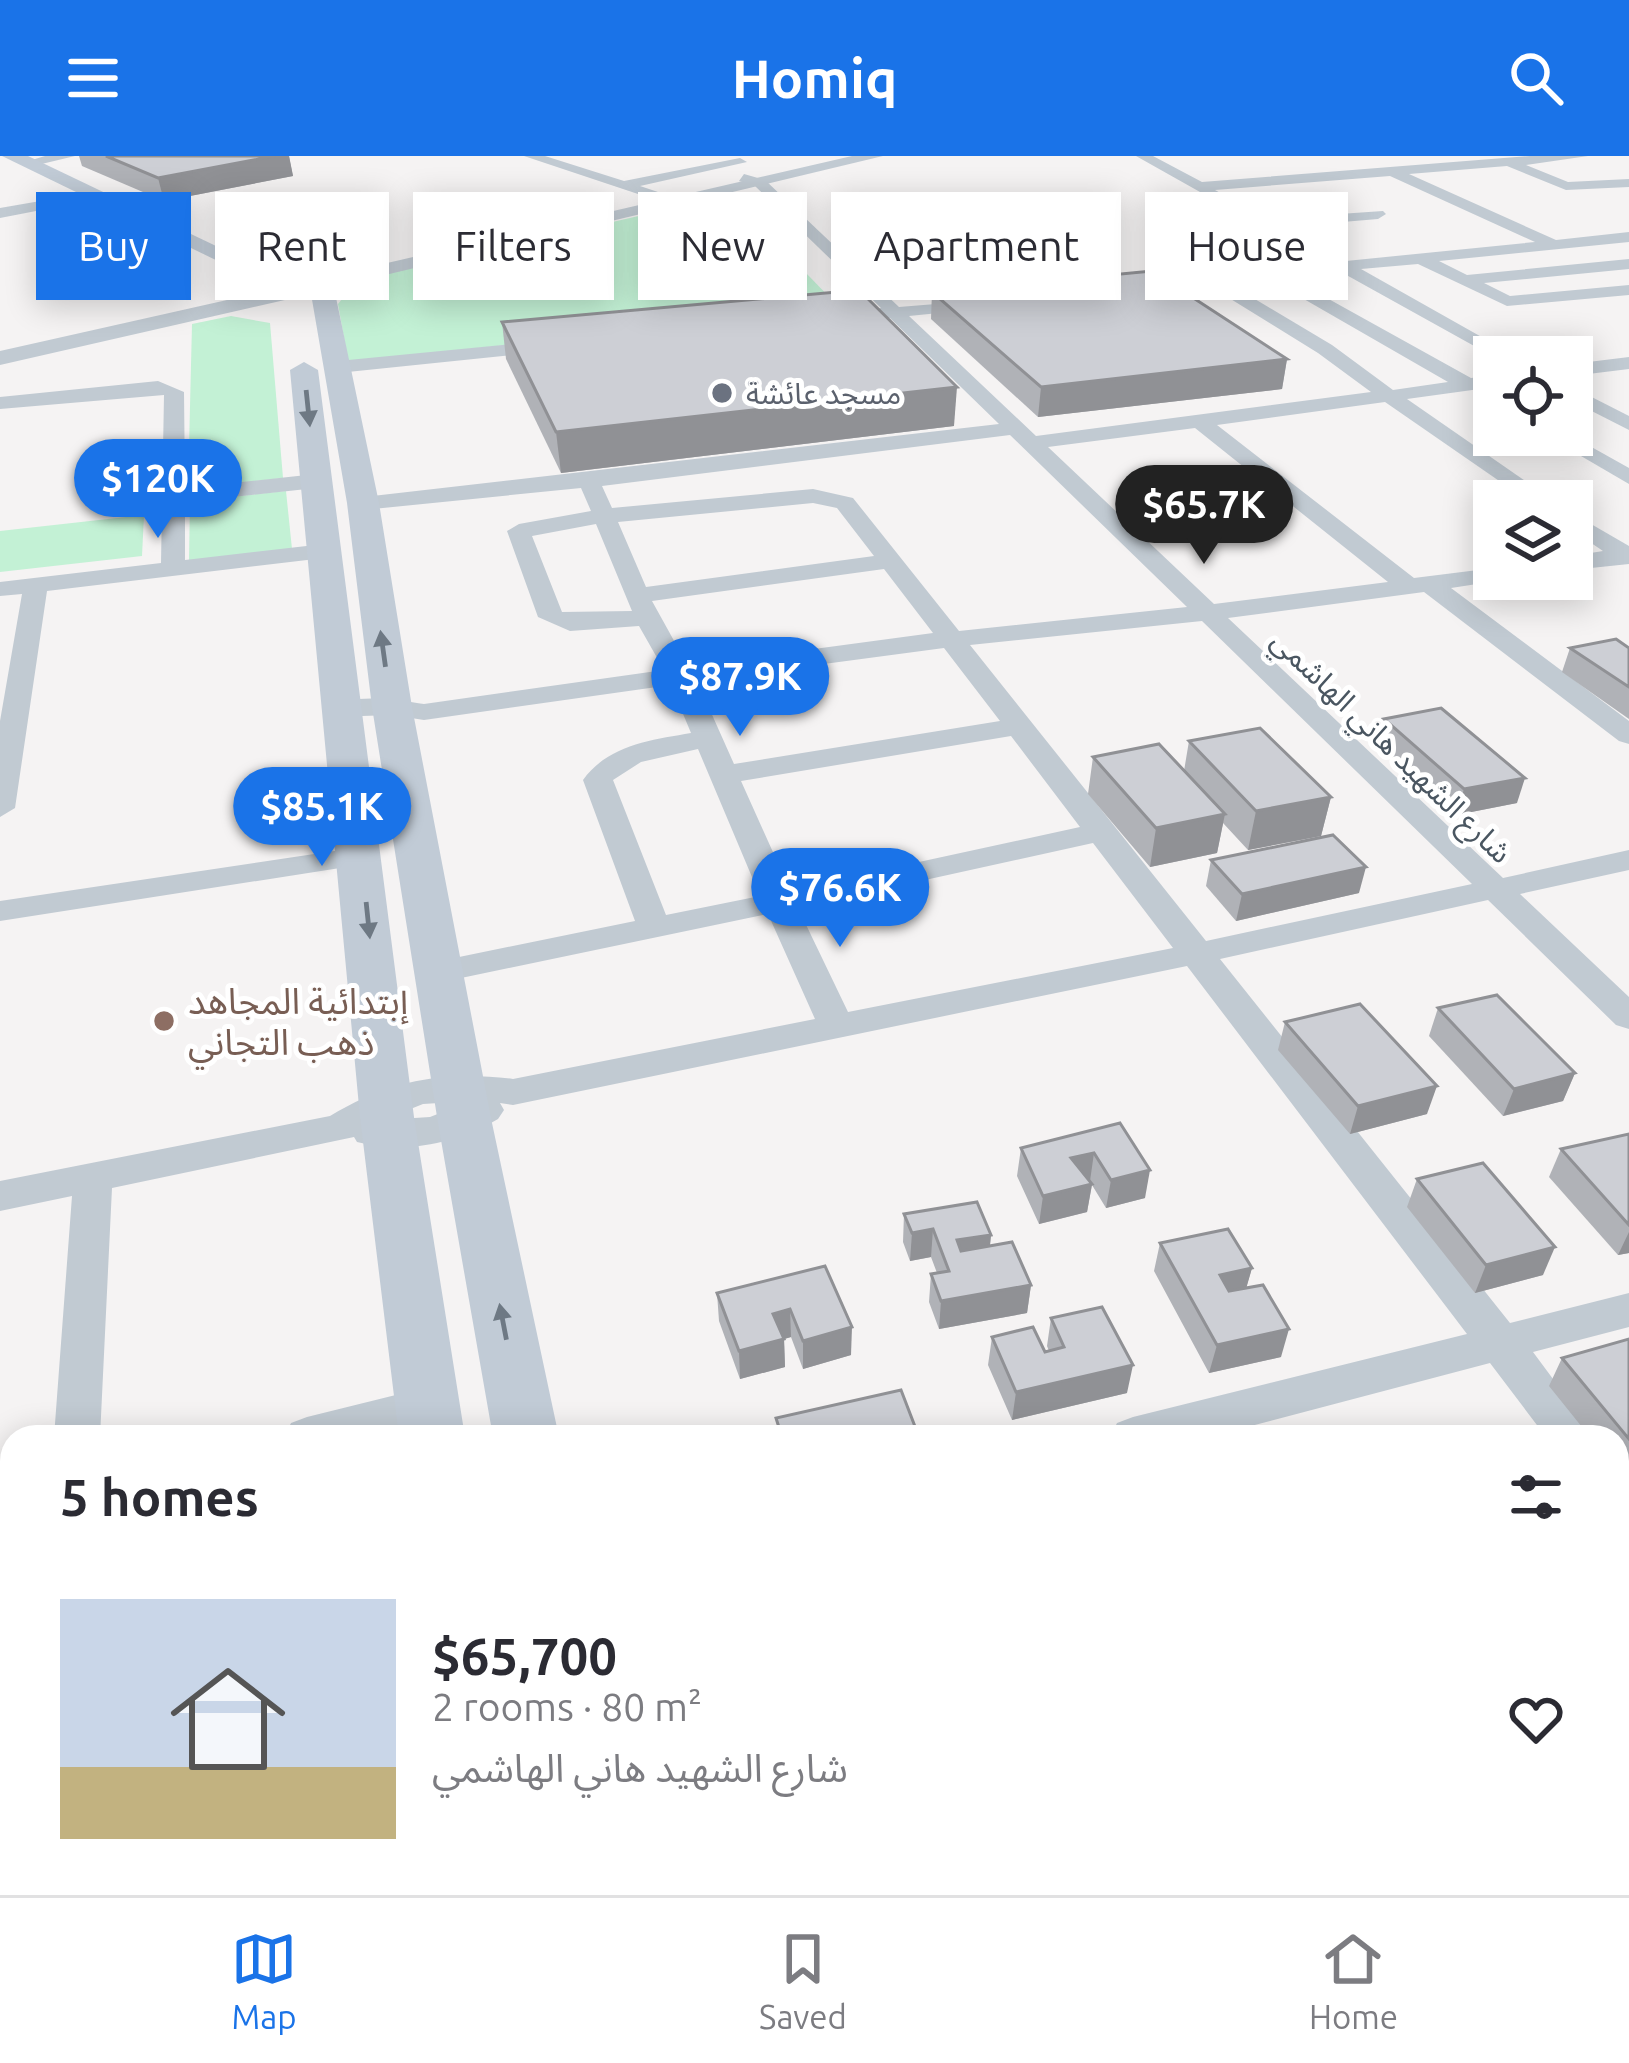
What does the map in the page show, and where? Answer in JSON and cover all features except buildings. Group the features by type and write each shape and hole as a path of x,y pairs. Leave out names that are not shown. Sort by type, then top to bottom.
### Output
{"main road":[{"path":"34,161 92,192"},
{"path":"34,161 215,244"},
{"path":"300,300 388,1117 430,1422"},
{"path":"306,300 338,367 404,715 463,1103 524,1425"}],"street":[{"path":"531,156 643,192"},
{"path":"551,162 583,156"},
{"path":"718,156 761,174"},
{"path":"389,261 839,156"},
{"path":"681,192 874,156"},
{"path":"1144,157 1168,156"},
{"path":"1198,187 1499,159 1581,156"},
{"path":"1144,157 1207,192"},
{"path":"1499,159 1576,187"},
{"path":"0,172 34,161"},
{"path":"21,187 34,161"},
{"path":"1391,172 1556,245"},
{"path":"623,186 761,174"},
{"name":"شارع الشهيد هاني الهاشمي","path":"761,174 1022,436 1629,1017"},
{"path":"1546,196 1576,187 1629,183"},
{"path":"1467,206 1511,201"},
{"path":"389,261 638,202"},
{"path":"2,210 36,205"},
{"path":"1348,217 1378,214"},
{"path":"1348,266 1629,237"},
{"path":"1494,251 1629,314"},
{"path":"1419,259 1507,301 1629,290"},
{"path":"1464,280 1629,264"},
{"path":"1348,269 1473,337"},
{"path":"0,346 215,300"},
{"path":"0,358 227,300"},
{"path":"1241,300 1325,350 1512,480"},
{"path":"1321,300 1473,388"},
{"path":"826,319 1009,301"},
{"path":"1269,319 1410,301"},
{"path":"1325,350 1465,333"},
{"path":"338,367 570,344"},
{"path":"1593,367 1629,363"},
{"path":"363,503 794,455 1199,421 1473,384"},
{"path":"0,403 171,389 176,398 173,570"},
{"path":"1593,404 1629,424"},
{"path":"1199,421 1629,735"},
{"path":"794,455 825,496"},
{"path":"1592,456 1629,477"},
{"path":"174,496 316,481"},
{"path":"589,481 837,1027"},
{"path":"891,561 570,623 551,617 518,534 604,517 825,496 845,503 891,561 951,638 1017,727 1104,830 1564,1425"},
{"path":"1593,533 1628,555"},
{"path":"0,590 324,551"},
{"path":"1593,560 1628,555"},
{"path":"344,722 951,638 1207,613 1473,578"},
{"path":"0,808 36,585"},
{"path":"722,775 1017,727"},
{"path":"654,927 598,780 613,764 705,739"},
{"path":"442,971 1104,830"},
{"path":"0,911 362,856"},
{"path":"0,1196 1196,954 1629,860"},
{"path":"78,1425 93,1178"},
{"path":"1180,1425 1629,1310"}],"green space":[{"path":"638,216 638,300 807,300 807,274 843,311 348,361 338,304 341,300 389,300 389,273 413,268 413,300 614,300 614,222"},
{"path":"231,316 270,323 283,478 188,489 192,324"},
{"path":"286,491 292,549 189,561 190,501"},
{"path":"144,515 142,556 0,572 0,531"}],"place":[{"name":"مسجد عائشة","path":"722,393"},
{"name":"إبتدائية المجاهد ذهب التجاني","path":"164,1021"}]}
